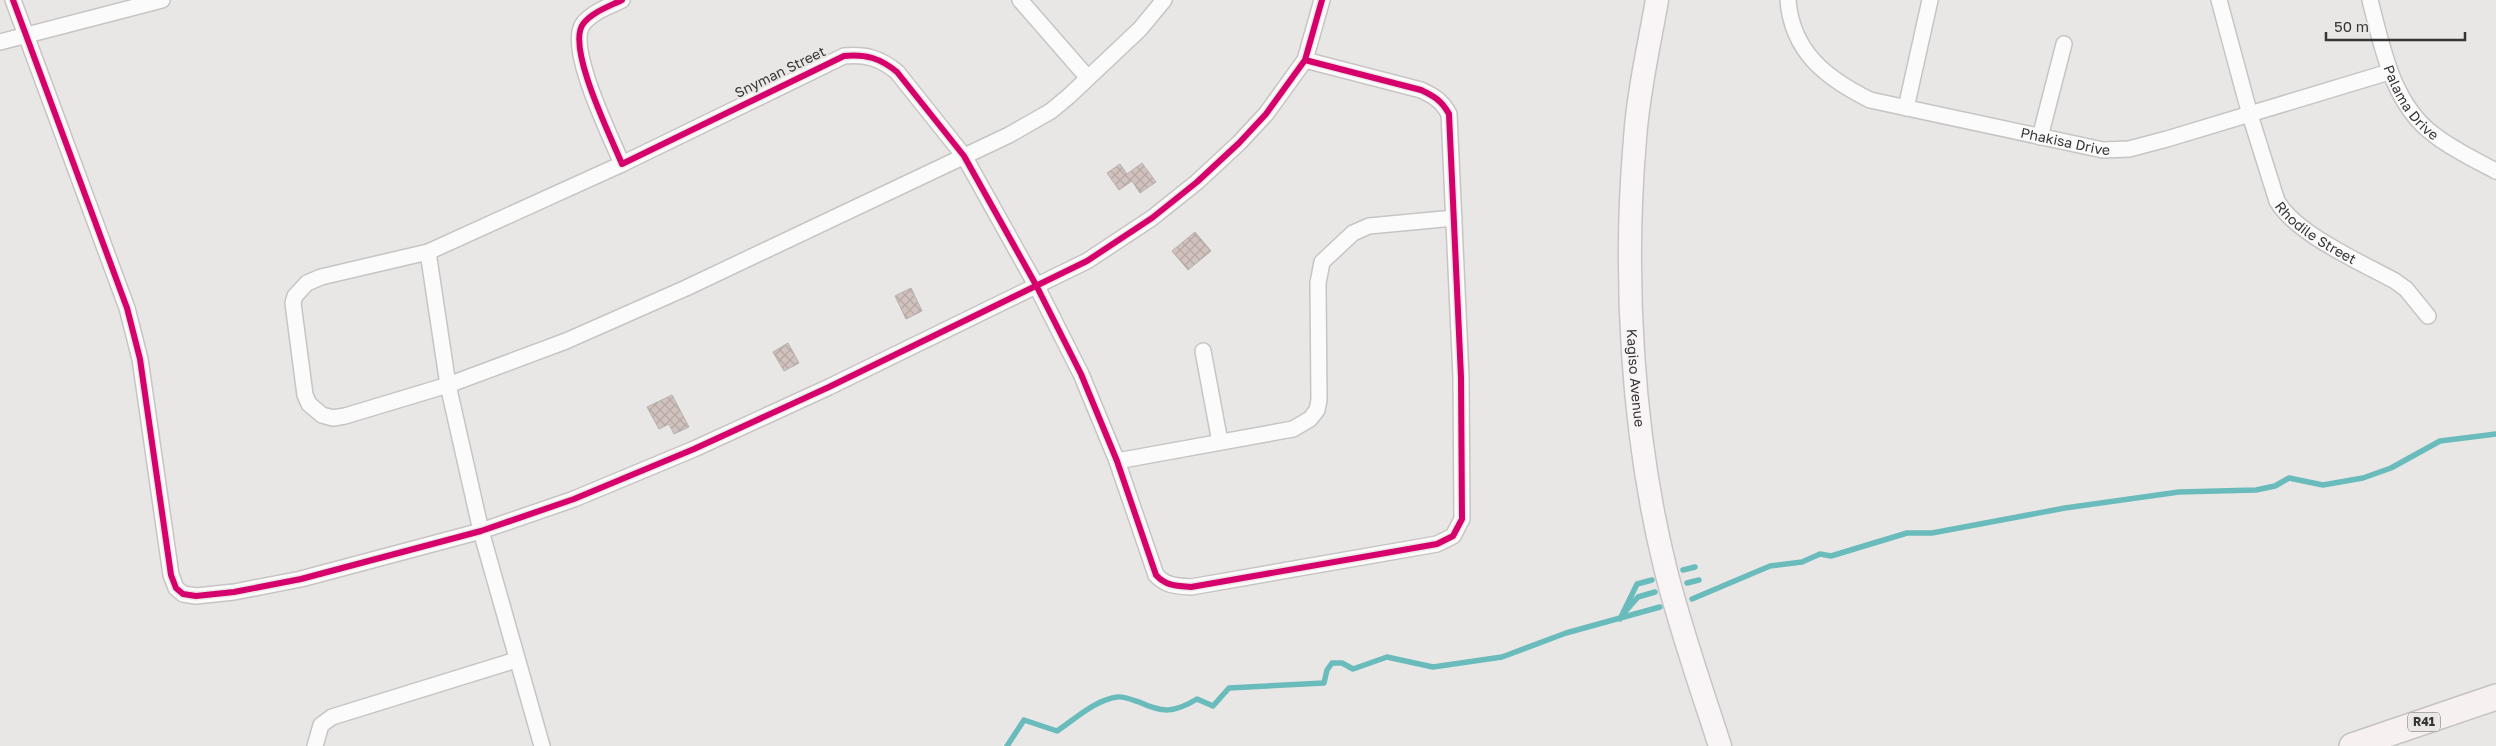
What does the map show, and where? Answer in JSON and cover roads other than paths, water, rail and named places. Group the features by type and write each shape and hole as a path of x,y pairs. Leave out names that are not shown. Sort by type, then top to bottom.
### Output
{"main road":[{"name":"R41","path":"2352,746 2496,697"}],"street":[{"path":"13,0 127,308 140,359 166,552 171,575 176,588 183,594 196,596 234,592 301,579 481,531 574,499 694,449 1087,260 1122,240 1196,182 1266,114 1305,60 1322,0"},
{"path":"0,42 162,0"},
{"path":"622,0 596,13 584,23 578,39 581,62 622,164"},
{"path":"1020,0 1088,78"},
{"name":"Snyman Street","path":"1164,0 1140,29 1051,111 1009,135 964,156 686,288 566,341 448,385 390,404 333,418 315,411 305,395 293,303 300,289 321,277 428,252 622,164 833,60 860,54 884,61 897,72 964,156 1036,285 1081,374 1117,461 1156,575 1164,583 1191,587 1437,544 1453,536 1462,519 1463,508 1461,377 1449,114 1444,105 1435,96 1421,90 1305,60"},
{"name":"Kagiso Avenue","path":"1656,0 1635,138 1630,253 1634,364 1647,470 1665,567 1720,746"},
{"name":"Phakisa Drive","path":"1788,0 1790,15 1801,45 1820,68 1844,87 1870,100 2103,150 2129,149 2250,115 2389,72"},
{"path":"1906,108 1930,0"},
{"name":"Rhodile Street","path":"2219,0 2250,115 2282,210 2302,228 2401,285 2428,316"},
{"name":"Palama Drive","path":"2370,0 2389,72 2402,97 2432,133 2495,169"},
{"path":"2040,137 2064,44"},
{"path":"1117,461 1293,429 1310,419 1317,410 1320,387 1318,283 1322,262 1353,233 1369,226 1454,218"},
{"path":"428,252 448,385 481,531 516,660 542,746"},
{"path":"1203,351 1220,442"},
{"path":"315,746 321,724 332,717 516,660"}],"waterway":[{"path":"1692,599 1770,566 1802,562 1820,554 1831,556 1907,533 1932,533 2065,508 2179,492 2256,490 2275,486 2289,478 2323,485 2363,478 2391,468 2440,441 2496,434"},
{"path":"1683,570 1695,567"},
{"path":"1620,619 1637,584 1652,580"},
{"path":"1687,583 1699,580"},
{"path":"1624,613 1638,597 1655,592"},
{"path":"1007,746 1024,720 1057,731 1093,706 1117,697 1128,698 1162,710 1182,707 1197,699 1213,706 1229,688 1324,683 1327,670 1332,663 1342,663 1353,669 1387,657 1433,667 1502,657 1566,633 1660,607"}]}
